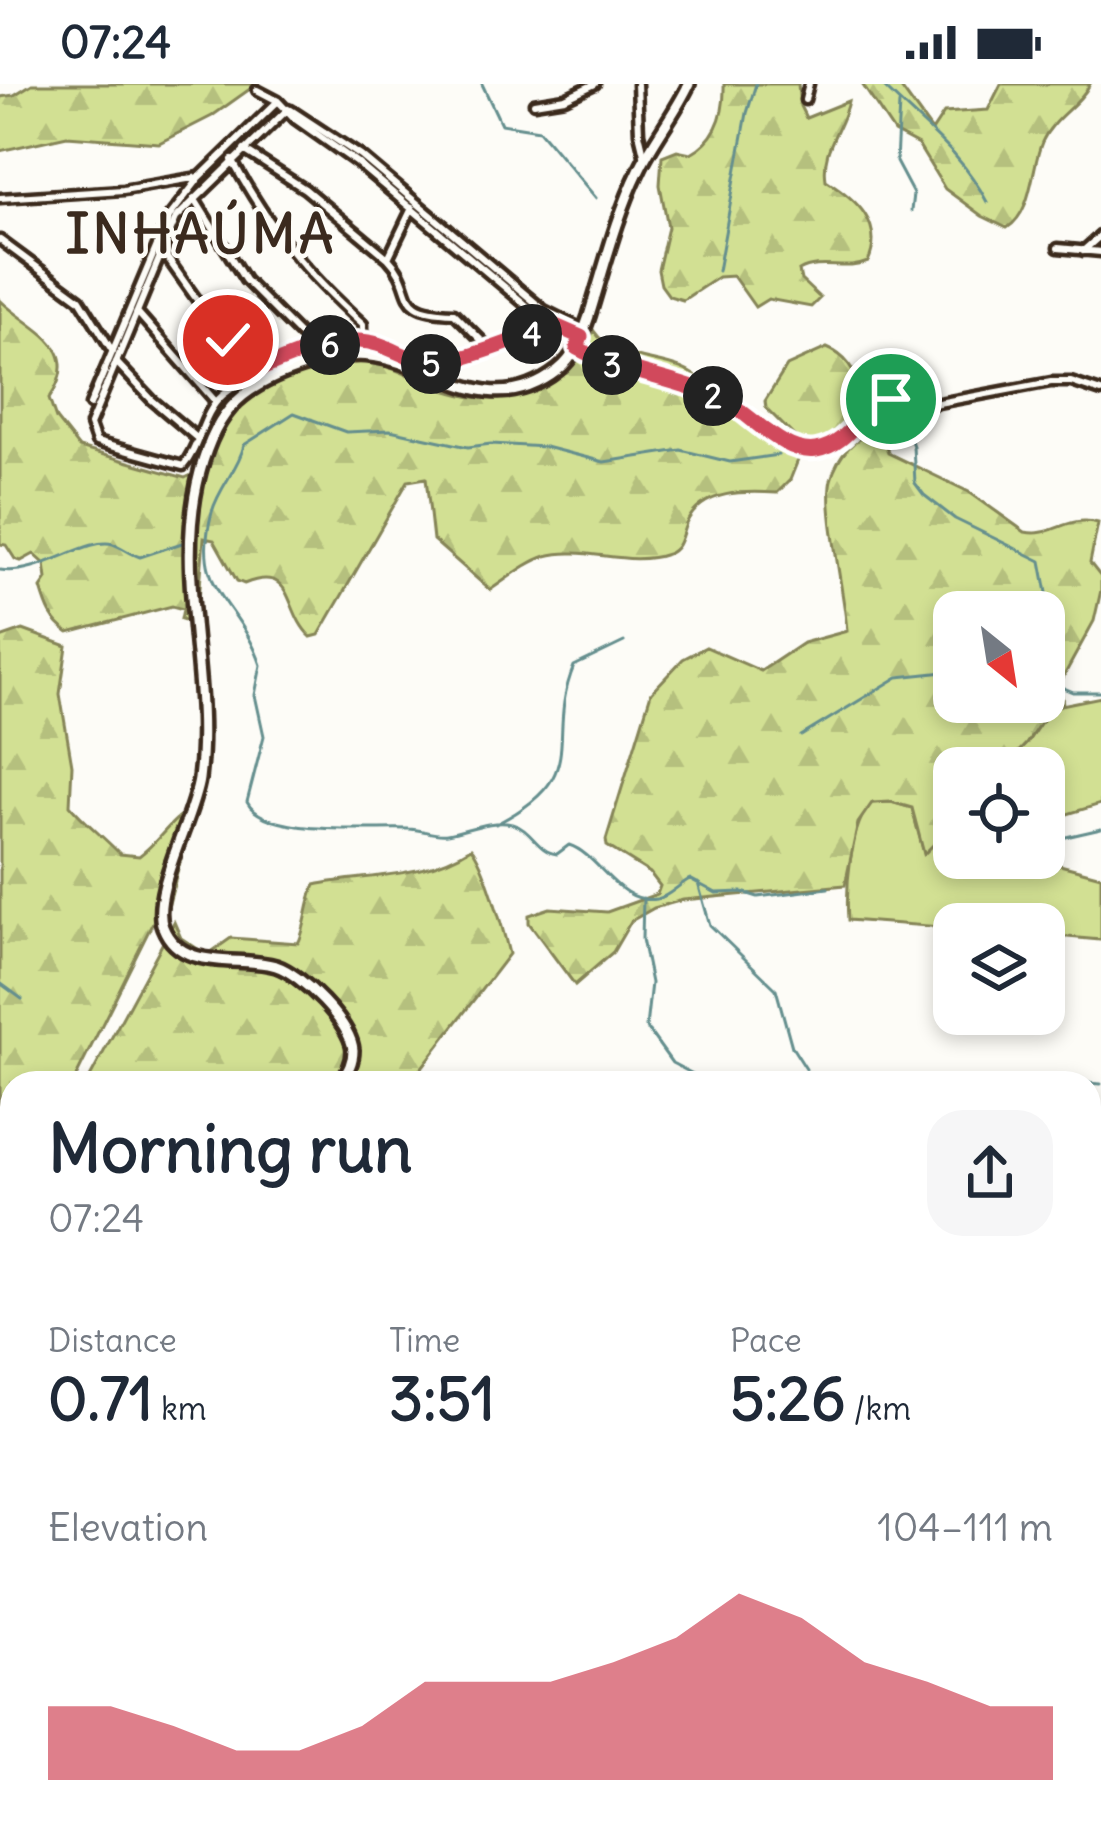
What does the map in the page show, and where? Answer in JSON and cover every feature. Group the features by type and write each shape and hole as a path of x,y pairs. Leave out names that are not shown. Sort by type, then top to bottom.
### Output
{"street":[{"path":"534,104 565,98 596,84"},
{"path":"637,84 645,158"},
{"path":"348,1071 351,1040 342,1022 298,979 282,968 257,961 212,961 187,953 161,923 161,903 196,801 200,767 190,576 199,476 221,416 254,386 328,359 370,356 455,385 510,393 556,371 581,338 645,158 689,84"},
{"path":"805,100 809,84"},
{"path":"257,90 278,101 295,119 414,206 551,320 625,370 709,394 790,445 808,451 840,440 883,400 933,404 1051,382 1071,382 1101,392"},
{"path":"90,405 169,217 200,177 278,101"},
{"path":"288,109 176,218 90,425 94,439 180,467 188,462 216,402 259,370 313,348 363,341 431,364 525,338 551,320"},
{"path":"244,150 305,189 388,258 413,304 428,312 454,313 489,348"},
{"path":"232,160 296,260 362,324 363,341"},
{"path":"0,198 123,190 200,177"},
{"path":"194,198 245,280 313,348"},
{"path":"388,258 414,206"},
{"path":"1083,251 1101,235"},
{"path":"0,240 80,299 112,352"},
{"path":"1058,248 1101,253"},
{"path":"162,251 214,324 259,370"},
{"path":"137,312 216,402"},
{"path":"116,362 198,439"}],"green space":[{"path":"32,84 257,84 212,116 159,143 67,136 0,151 0,97"},
{"path":"724,84 798,84 806,118 848,101 826,158 826,180 865,214 872,248 868,262 859,265 799,271 801,280 820,298 811,307 768,299 755,307 733,276 718,277 683,300 669,296 661,285 658,270 668,227 660,185 662,156 677,150 691,153 707,140 721,115"},
{"path":"862,84 898,84 932,131 944,113 988,110 1001,84 1090,84 1047,133 1027,201 1007,228 945,189 918,145 894,132"},
{"path":"0,300 58,352 59,380 49,399 56,419 79,448 185,478 208,467 221,431 249,395 278,379 341,360 369,361 455,393 502,398 543,384 561,371 594,331 619,351 694,375 789,439 794,436 766,408 765,401 787,366 827,348 849,364 859,400 838,435 802,450 790,480 777,493 726,495 703,504 686,524 678,545 667,554 637,559 576,553 546,556 490,590 433,540 426,478 408,481 319,635 311,637 302,627 281,585 261,579 237,581 214,540 204,538 197,624 181,619 183,609 172,606 69,633 45,602 41,588 47,579 45,564 34,554 15,559 0,544"},
{"path":"881,426 888,453 969,492 1025,532 1044,532 1077,521 1098,523 1090,563 1101,577 1094,621 1065,674 1065,591 933,591 933,723 1040,723 1026,744 933,747 933,845 924,854 912,808 872,803 858,823 845,885 683,900 654,908 631,921 613,952 575,985 529,923 529,915 550,908 607,912 657,894 660,886 650,873 607,846 606,840 651,693 683,659 706,647 761,671 803,643 847,631 830,493 834,471 856,441"},
{"path":"23,630 67,646 60,694 72,765 70,805 120,854 139,856 195,806 168,907 156,916 79,1071 0,1071 0,638"},
{"path":"1101,697 1101,804 1065,815 1065,747 1023,747 1040,723 1065,723 1065,704"},
{"path":"872,803 912,808 924,853 933,844 933,879 1065,879 1065,866 1101,876 1101,940 1065,937 1065,903 933,903 933,926 848,920 854,841"},
{"path":"471,848 476,855 509,954 419,1071 93,1071 174,922 181,938 207,955 231,938 298,943 315,885 415,870"}],"waterway":[{"path":"482,84 501,124 539,130 596,198"},
{"path":"718,271 756,84"},
{"path":"881,84 952,153 987,202"},
{"path":"899,104 896,162 913,194 911,211"},
{"path":"897,403 913,446 915,483 924,495 955,519 1041,561 1047,591"},
{"path":"778,455 730,462 681,450 604,462 545,447 468,447 390,430 346,432 294,413 244,445 212,512 207,560 220,594 261,665 255,695 264,736 247,802 258,813 297,826 442,834 512,824 550,852 557,854 569,845 580,850 620,887 643,899 661,898 690,879 716,893 758,897 828,888"},
{"path":"0,570 30,568 103,543 140,557 182,543"},
{"path":"496,824 526,806 556,772 574,666 624,642"},
{"path":"801,736 898,677 933,673"},
{"path":"1065,689 1101,692"},
{"path":"1065,837 1101,829"},
{"path":"698,883 710,925 776,989 792,1047 806,1069"},
{"path":"643,898 642,939 651,983 646,1027 672,1063 687,1071"},
{"path":"0,983 22,999"}],"district":[{"name":"INHAÚMA","path":"201,234"}],"route":[{"path":"228,340 259,370 313,348 355,341 385,346 431,364 525,338 549,323 581,337 577,348 599,360 709,394 790,445 808,451 840,440 878,402 891,399"}]}
